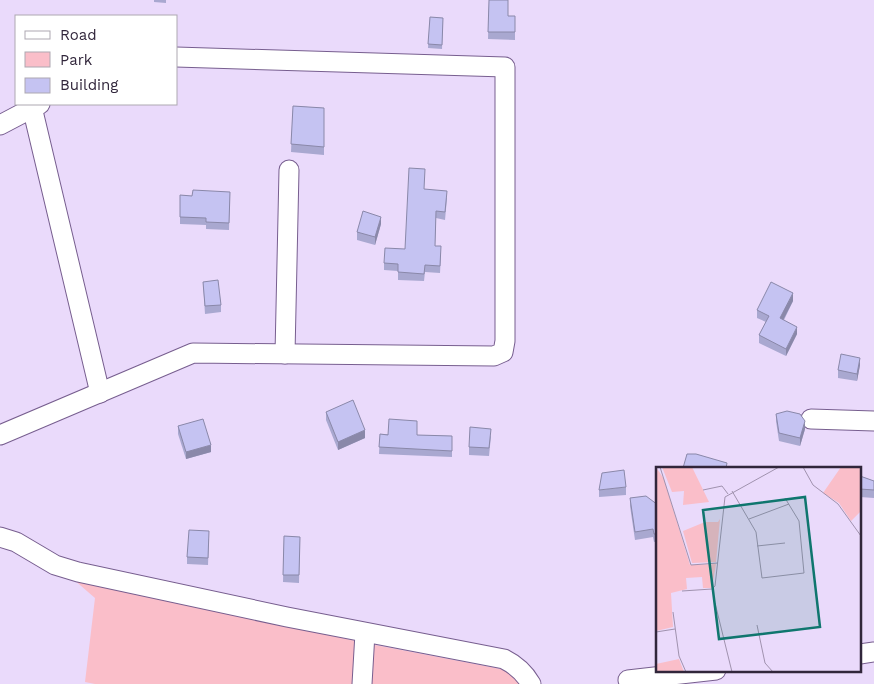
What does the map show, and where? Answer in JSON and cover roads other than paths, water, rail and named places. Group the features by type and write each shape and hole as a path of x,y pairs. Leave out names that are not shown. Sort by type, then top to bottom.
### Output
{"street":[{"path":"0,435 193,353 494,356 503,352 505,341 505,67 178,57"},
{"path":"0,125 36,105 100,393"},
{"path":"285,354 289,170"},
{"path":"811,419 874,421"},
{"path":"0,537 16,542 55,565 87,574 287,617 504,659 514,664 524,673 531,684"},
{"path":"362,684 365,632"},
{"path":"628,680 698,672"}]}
